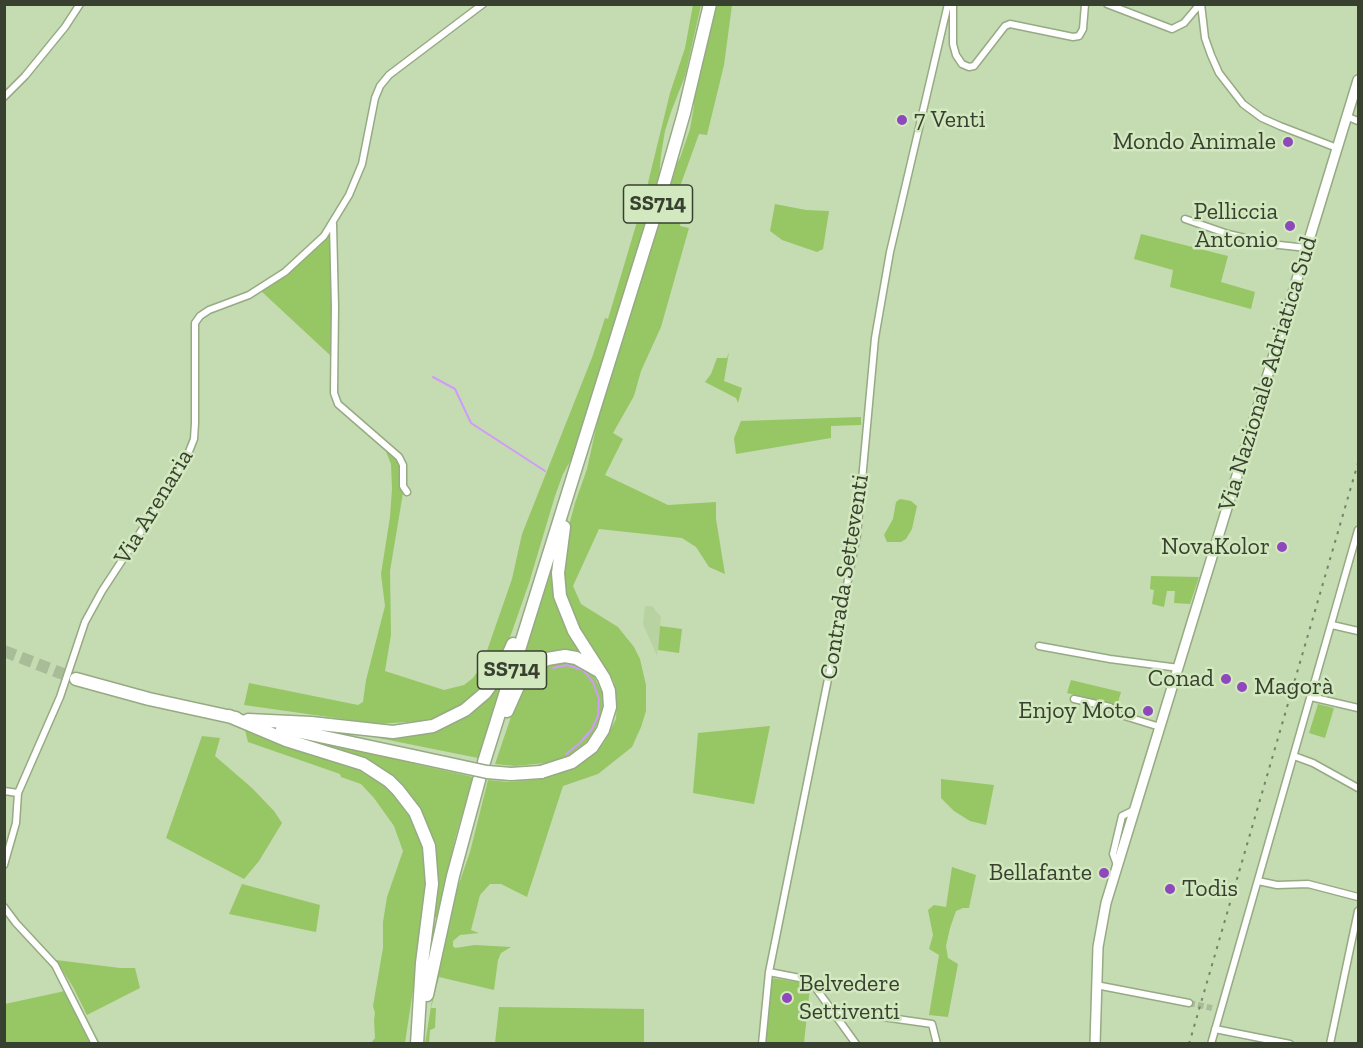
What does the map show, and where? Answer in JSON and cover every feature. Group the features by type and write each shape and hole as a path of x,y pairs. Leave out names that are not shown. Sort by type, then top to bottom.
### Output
{"highway":[{"name":"SS714","path":"600,672 582,661 565,656 547,659 532,668 515,691 493,756 485,763 670,165 710,4"},
{"path":"76,679 138,696 487,772 518,774 541,772 563,766 592,747 601,734 609,715 610,699 600,672 567,618 558,585 558,562 571,484"},
{"path":"248,720 311,723 393,732 422,729 443,722 479,700 496,679 507,660 541,578"},
{"path":"229,716 286,740 363,764 398,790 415,812 429,846 432,884 422,963 417,1044"},
{"path":"417,1044 442,922 479,780"}],"main road":[{"name":"Via Nazionale Adriatica Sud","path":"1095,1044 1098,947 1102,919 1359,80"}],"street":[{"path":"4,97 25,76 65,27 80,4"},
{"name":"Via Arenaria","path":"18,793 60,698 85,622 102,591 155,510 188,454 194,439 195,323 209,310 249,295 285,272 324,236 349,195 362,164 375,98 380,86 389,75 483,4"},
{"name":"Contrada Setteventi","path":"762,1044 769,972 857,535 875,338 888,259 948,4"},
{"path":"953,4 953,44 962,64 969,67 979,62 1005,26 1010,24 1073,37 1079,36 1083,29 1085,4"},
{"path":"1107,4 1172,29 1184,23 1201,4"},
{"path":"1201,4 1205,38 1211,56 1219,73 1238,99 1267,120 1337,148"},
{"path":"1348,117 1359,121"},
{"path":"1185,219 1228,234 1270,244 1307,248"},
{"path":"333,224 334,393 338,404 399,457 404,465 403,486 407,492"},
{"path":"1211,1044 1359,530"},
{"path":"1332,625 1359,631"},
{"path":"1039,646 1110,659 1179,668"},
{"path":"1311,697 1359,708"},
{"path":"1074,699 1110,707 1118,714 1160,728"},
{"path":"1294,756 1313,763 1359,788"},
{"path":"4,791 18,793 16,823 4,865"},
{"path":"1258,881 1277,885 1308,884 1359,897"},
{"path":"4,907 55,965 95,1044"},
{"path":"1330,1044 1359,911"},
{"path":"769,972 810,980 834,1010 856,1044"},
{"path":"1096,985 1189,1003"},
{"path":"1212,1008 1220,1010"},
{"path":"834,1010 932,1024 937,1044"},
{"path":"1215,1029 1290,1044"}],"shaded area":[{"path":"645,606 652,606 661,617 657,656 643,624"}],"green space":[{"path":"693,5 701,5 685,76 665,131 655,196 573,456 555,496 529,583 501,663 488,683 466,703 442,716 421,721 378,724 244,705 249,683 358,705 363,702 366,680 385,606 381,574 392,489 391,464 385,449 407,469 390,571 391,635 385,671 444,690 464,685 473,678 482,665 512,579 522,534 593,355 605,318 608,319 645,195 670,93 685,48"},
{"path":"715,5 732,5 724,65 707,135 699,134 678,192 678,201 683,207 680,226 689,228 661,327 641,371 634,396 613,433 623,439 605,475 668,505 716,502 716,519 725,574 709,567 696,547 682,538 599,529 573,586 581,604 618,627 634,647 640,659 646,685 646,711 641,727 632,747 598,774 563,786 527,897 501,884 490,884 480,895 471,930 479,933 460,935 453,941 453,946 455,948 475,945 511,947 501,953 498,960 494,990 439,977 431,1008 436,1008 435,1028 430,1030 429,1043 425,1044 436,975 454,898 470,852 488,780 508,782 542,779 542,777 574,766 603,744 616,719 617,703 614,682 580,633 566,603 562,551 587,469 606,383 671,174 680,158 690,129 694,92"},
{"path":"775,204 806,210 829,211 823,249 817,252 782,240 770,231"},
{"path":"331,230 334,296 332,357 260,290"},
{"path":"1141,234 1228,256 1221,282 1255,292 1251,309 1170,287 1173,270 1134,259"},
{"path":"729,352 724,381 742,388 738,403 736,398 705,382 717,358 727,358"},
{"path":"861,417 861,425 831,426 831,438 736,454 734,438 741,421"},
{"path":"900,499 911,501 917,506 912,529 906,539 901,542 887,542 884,535 893,519 896,502"},
{"path":"554,565 554,590 560,612 584,658 570,653 515,681 551,566"},
{"path":"1151,576 1199,577 1190,604 1174,603 1175,591 1167,591 1164,607 1152,604 1154,590 1150,589"},
{"path":"660,626 682,629 679,653 658,650"},
{"path":"570,661 593,674 602,692 603,712 590,739 567,757 546,765 545,763 515,766 495,764 516,702 530,676 548,663"},
{"path":"1071,680 1121,692 1117,706 1067,693"},
{"path":"498,681 503,681 478,758 334,729 424,731"},
{"path":"1318,704 1334,708 1325,738 1309,733"},
{"path":"770,726 754,804 693,793 698,733"},
{"path":"245,730 318,751 378,775 419,825 429,869 405,1043 371,1043 375,1038 373,1006 383,948 383,922 387,897 403,851 394,826 361,784 341,777 340,774 248,742"},
{"path":"202,736 220,738 215,756 252,788 282,823 259,861 244,879 166,838"},
{"path":"326,742 412,758 411,763 473,777 455,839 437,917 431,919 436,857 430,831 419,808 399,782 376,764 364,757 326,745"},
{"path":"941,779 994,785 986,825 970,821 954,811 941,798"},
{"path":"952,867 976,875 969,908 956,911 946,946 948,958 958,964 948,1017 929,1015 939,955 929,949 933,935 928,910 934,905 946,907"},
{"path":"242,884 320,905 316,932 229,914"},
{"path":"56,960 135,968 140,988 87,1015"},
{"path":"772,978 804,983 810,987 804,1043 766,1043"},
{"path":"65,991 90,1043 5,1043 5,1004"},
{"path":"499,1007 644,1009 644,1043 495,1043"}],"waterway":[{"path":"433,377 455,389 471,423 545,471"},
{"path":"553,668 567,665 583,670 593,682 599,699 598,716 592,729 566,754"}],"tunnel":[{"path":"4,651 76,679"},
{"path":"1189,1003 1212,1008"}],"railway":[{"path":"1189,1044 1358,463"}],"place":[{"name":"7 Venti","path":"902,120"},
{"name":"Mondo Animale","path":"1288,142"},
{"name":"Pelliccia Antonio","path":"1290,226"},
{"name":"NovaKolor","path":"1282,547"},
{"name":"Conad","path":"1226,679"},
{"name":"Magorà","path":"1242,687"},
{"name":"Enjoy Moto","path":"1148,711"},
{"name":"Bellafante","path":"1104,873"},
{"name":"Todis","path":"1170,889"},
{"name":"Belvedere Settiventi","path":"787,998"}]}
